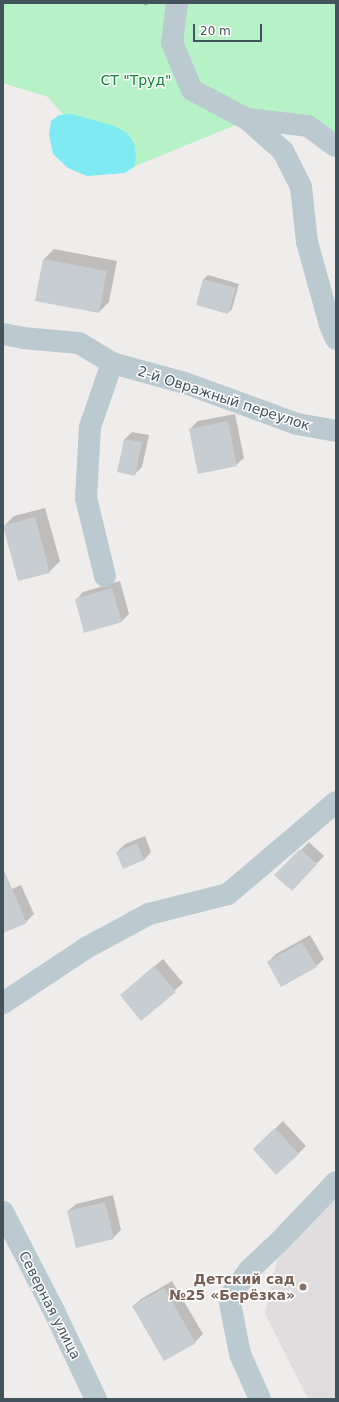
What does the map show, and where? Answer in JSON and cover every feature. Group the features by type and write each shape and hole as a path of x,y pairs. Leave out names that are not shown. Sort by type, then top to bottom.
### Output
{"street":[{"path":"176,3 172,43 192,90 247,119 283,151 301,187 307,242 330,326 336,339"},
{"path":"247,119 308,126 336,146"},
{"name":"2-й Овражный переулок","path":"3,334 23,338 79,343 112,363 185,383 297,424 336,432"},
{"path":"105,576 86,498 90,427 112,363"},
{"path":"3,1003 86,948 149,914 228,894 336,802"},
{"path":"260,1399 240,1354 229,1298 249,1270 278,1243 336,1182"},
{"name":"Северная улица","path":"3,1212 96,1399"}],"shaded area":[{"name":"Детский сад №25 «Берёзка»","path":"336,1196 336,1399 308,1399 265,1314 277,1260"}],"green space":[{"name":"СТ \"Труд\"","path":"3,3 336,3 336,140 262,114 114,175 48,97 3,83"}],"water":[{"path":"72,114 114,126 127,133 134,143 136,158 134,167 125,173 87,176 68,168 53,154 49,135 51,121 59,115"}],"building":[{"path":"43,259 107,271 99,313 35,301"},
{"path":"203,279 236,288 228,314 196,305"},
{"path":"228,421 237,466 198,474 189,429"},
{"path":"124,439 142,442 135,476 117,472"},
{"path":"35,517 50,573 18,581 3,526"},
{"path":"112,588 122,622 84,633 75,599"},
{"path":"137,843 144,860 123,869 116,852"},
{"path":"300,849 317,864 292,891 274,875"},
{"path":"3,868 27,923 3,933"},
{"path":"302,942 317,967 281,987 267,962"},
{"path":"154,966 176,992 141,1021 120,995"},
{"path":"275,1128 299,1154 276,1175 253,1149"},
{"path":"105,1202 114,1239 76,1248 67,1211"},
{"path":"164,1288 196,1343 164,1361 132,1306"}],"place":[{"name":"Детский сад №25 «Берёзка»","path":"303,1287"}]}
